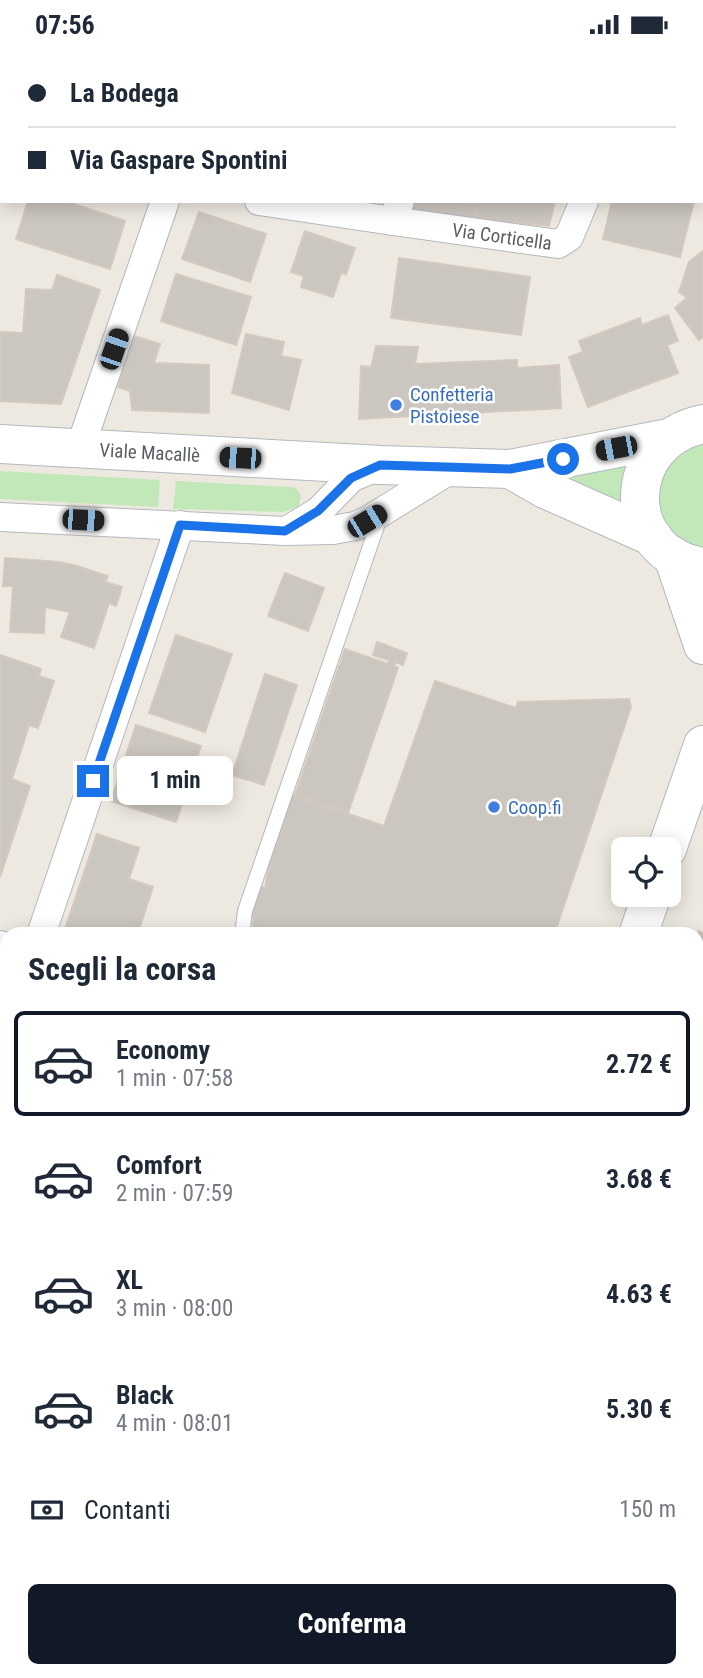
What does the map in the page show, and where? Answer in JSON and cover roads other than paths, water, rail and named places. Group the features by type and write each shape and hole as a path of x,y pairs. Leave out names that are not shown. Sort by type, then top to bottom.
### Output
{"main road":[{"name":"Viale Macallè","path":"0,444 380,465 510,469 686,431"},
{"path":"686,431 650,458 641,484 641,511 676,553 703,645"},
{"name":"Viale Macallè","path":"510,469 544,489 676,553"},
{"path":"671,837 703,745"},
{"path":"641,927 648,907"}],"street":[{"path":"80,448 164,203"},
{"name":"Via Corticella","path":"287,203 397,211 558,244 569,237 583,203"},
{"path":"288,460 319,481 321,494 318,511"},
{"path":"285,531 318,511 351,478 380,465"},
{"path":"0,517 285,531 333,530 367,521 453,468"},
{"path":"44,927 180,525"}],"lane":[{"path":"243,927 245,911 378,523"}],"place":[{"name":"Confetteria Pistoiese","path":"396,405"},
{"name":"Coop.fi","path":"494,807"}]}
